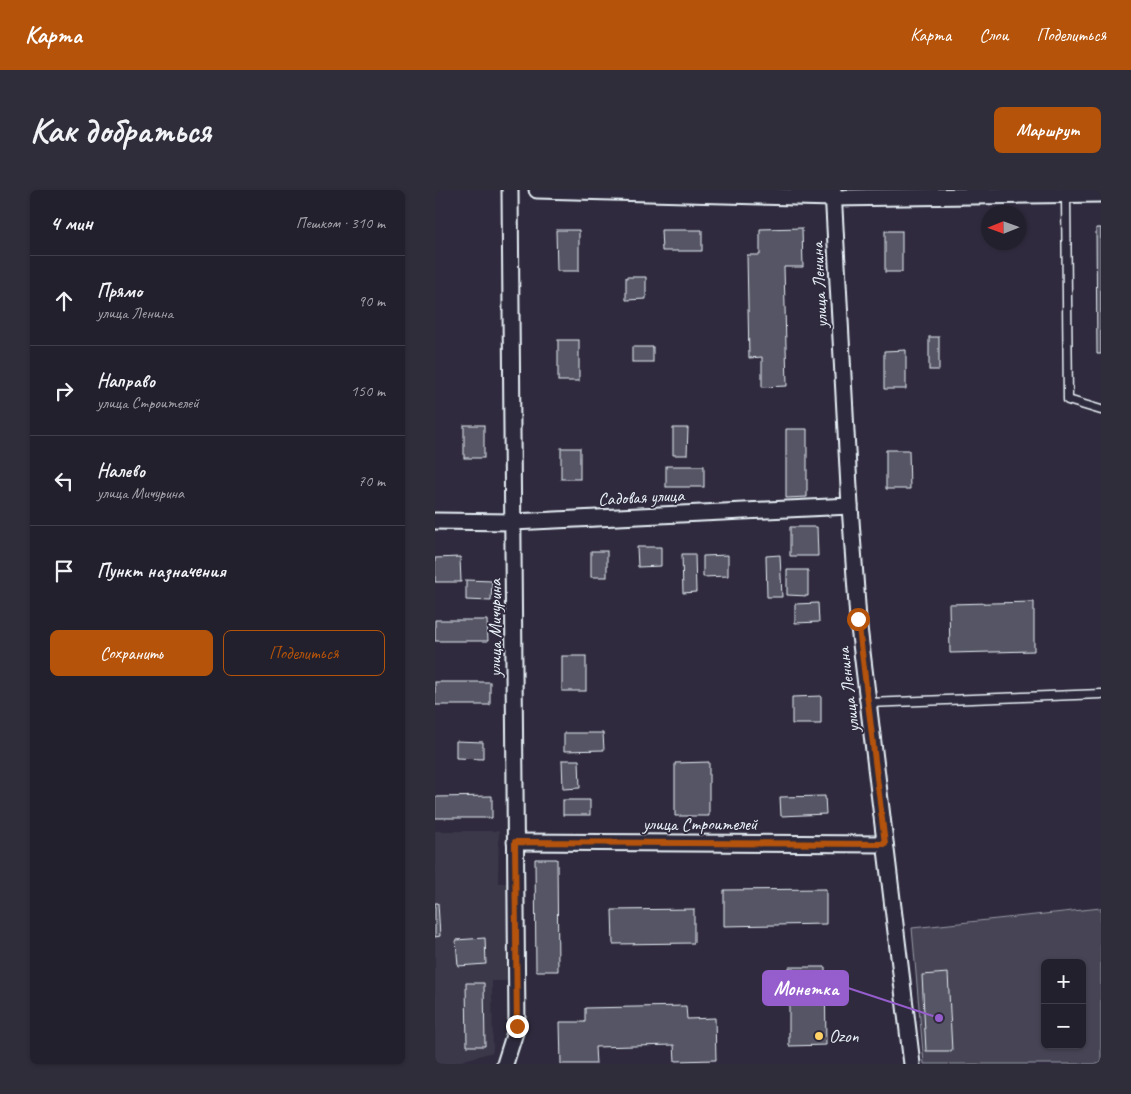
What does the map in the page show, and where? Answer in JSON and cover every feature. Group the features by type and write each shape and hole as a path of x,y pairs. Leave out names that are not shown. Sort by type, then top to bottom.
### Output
{"street":[{"name":"улица Мичурина","path":"505,1064 517,1026 510,190"},
{"path":"537,190 834,194 1101,194"},
{"name":"улица Ленина","path":"834,194 850,506 858,619 912,1064"},
{"name":"Садовая улица","path":"435,521 513,522 850,506"},
{"name":"улица Строителей","path":"515,842 885,844"}],"lane":[{"path":"1066,193 1068,400 1101,410"},
{"path":"868,703 1101,694"}],"shaded area":[{"path":"435,831 499,831 498,883 512,883 513,981 492,981 493,1052 451,1064 435,1064"},
{"path":"1101,908 1101,1064 924,1064 912,928"}],"building":[{"path":"802,228 803,267 784,267 787,386 762,387 762,357 749,358 747,255 760,255 760,229"},
{"path":"1096,228 1101,228 1101,354 1097,354"},
{"path":"556,230 579,230 579,271 557,271"},
{"path":"661,230 702,230 702,251 662,251"},
{"path":"885,231 902,231 902,272 885,272"},
{"path":"626,277 646,277 646,299 626,300"},
{"path":"929,337 939,337 939,370 929,370"},
{"path":"558,340 579,340 579,381 558,381"},
{"path":"632,347 653,347 653,362 632,362"},
{"path":"906,350 906,389 884,389 884,351"},
{"path":"464,425 484,425 484,458 464,458"},
{"path":"673,428 688,428 687,455 673,455"},
{"path":"786,429 807,429 807,497 786,498"},
{"path":"561,448 580,448 580,479 561,479"},
{"path":"886,450 909,450 910,489 886,489"},
{"path":"666,466 704,466 704,487 666,487"},
{"path":"790,527 817,527 818,556 790,556"},
{"path":"637,547 661,547 661,566 638,567"},
{"path":"591,551 607,551 607,577 591,577"},
{"path":"682,554 695,554 696,592 683,593"},
{"path":"728,555 728,576 703,577 703,556"},
{"path":"780,555 782,597 767,597 766,556"},
{"path":"460,557 461,582 435,582 435,558"},
{"path":"787,570 808,570 808,596 787,595"},
{"path":"466,580 492,581 491,601 466,600"},
{"path":"1034,602 1034,651 950,653 949,604"},
{"path":"818,603 819,622 795,623 795,604"},
{"path":"435,620 487,620 488,641 435,641"},
{"path":"562,656 586,656 586,691 562,691"},
{"path":"435,682 490,682 490,705 435,705"},
{"path":"821,696 821,724 792,724 792,697"},
{"path":"564,733 603,733 604,750 564,751"},
{"path":"456,741 483,742 483,759 456,758"},
{"path":"562,760 579,760 580,788 563,789"},
{"path":"709,762 709,816 675,816 675,763"},
{"path":"492,796 492,818 435,818 435,797"},
{"path":"825,796 826,814 781,816 780,797"},
{"path":"563,800 590,800 590,815 563,815"},
{"path":"535,859 557,859 558,971 536,971"},
{"path":"826,889 826,924 724,926 724,890"},
{"path":"435,903 438,903 440,936 435,937"},
{"path":"694,909 694,943 613,944 612,910"},
{"path":"485,938 486,964 458,966 456,940"},
{"path":"789,967 825,967 826,1045 789,1046"},
{"path":"948,973 952,1051 926,1051 922,975"},
{"path":"466,983 484,983 485,1046 467,1046"},
{"path":"686,1006 687,1019 715,1018 716,1060 675,1061 674,1045 595,1047 596,1064 561,1064 560,1022 585,1022 585,1008"}],"place":[{"name":"Монетка","path":"939,1018"},
{"name":"Ozon","path":"819,1036"}],"route":[{"path":"517,1026 515,842 885,844 858,619"}]}
